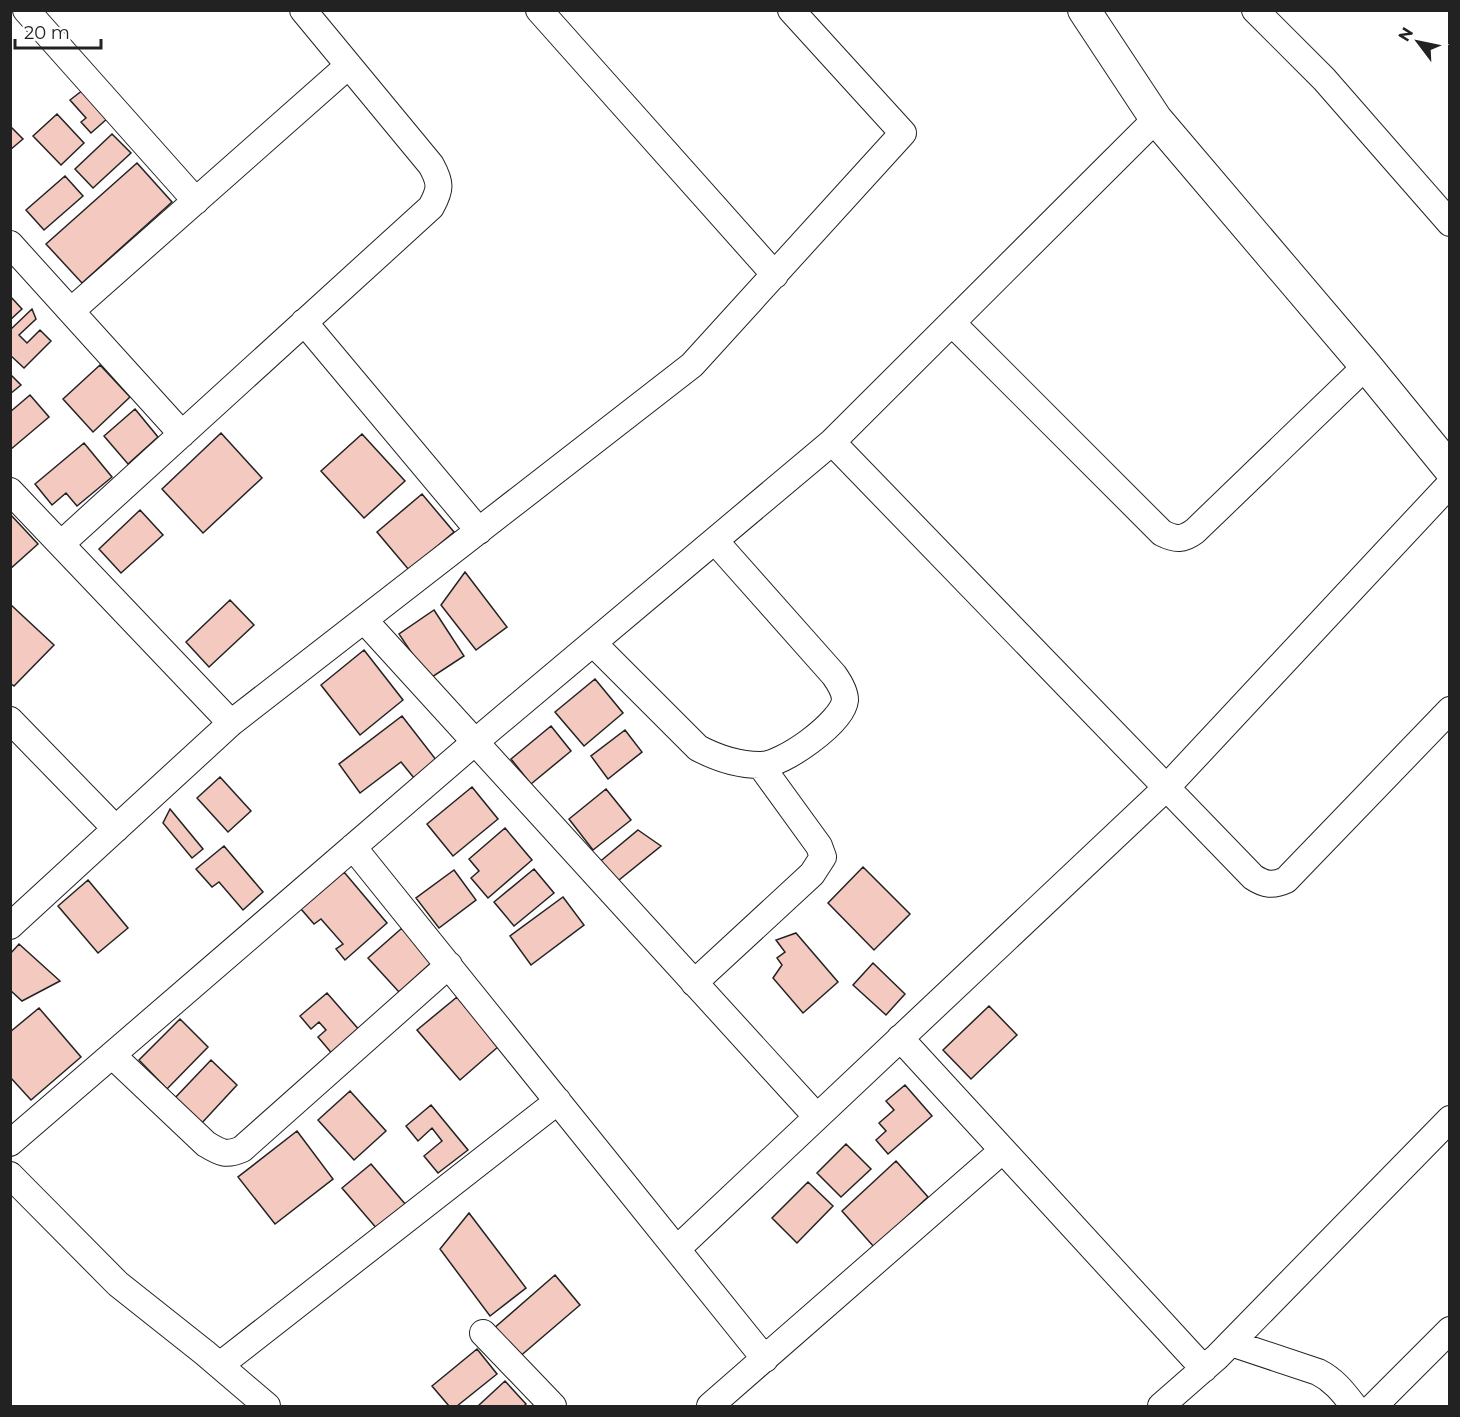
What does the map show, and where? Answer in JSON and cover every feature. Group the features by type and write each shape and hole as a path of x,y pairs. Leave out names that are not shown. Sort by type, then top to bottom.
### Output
{"street":[{"path":"26,10 195,201"},
{"path":"61,544 431,207 438,193 438,178 431,165 303,10"},
{"path":"10,926 231,723 692,365 903,133 791,10"},
{"path":"1084,10 1155,119 1366,366 1449,469"},
{"path":"1255,10 1324,79 1449,223"},
{"path":"542,12 775,275"},
{"path":"71,311 348,66"},
{"path":"10,1143 475,742 832,442 1155,119"},
{"path":"10,244 182,434"},
{"path":"304,322 479,531"},
{"path":"952,323 1162,533 1174,539 1186,537 1195,531 1366,366"},
{"path":"832,442 1166,788 1253,877 1263,883 1275,885 1286,880 1449,710"},
{"path":"677,1249 1166,788 1449,484"},
{"path":"10,491 231,723"},
{"path":"594,643 698,748 717,758 761,766 782,760 813,739 840,712 845,700 841,686 834,675 715,541"},
{"path":"364,620 817,1117"},
{"path":"10,720 116,829"},
{"path":"694,982 812,874 823,857 819,846 761,766"},
{"path":"353,847 765,1359"},
{"path":"112,1056 206,1144 218,1152 230,1154 242,1149 449,965"},
{"path":"900,1038 1204,1369"},
{"path":"220,1365 558,1101"},
{"path":"1161,1407 1231,1343 1449,1119"},
{"path":"710,1407 1003,1150"},
{"path":"10,1175 118,1284 220,1365 267,1407"},
{"path":"1374,1407 1449,1330"},
{"path":"483,1334 552,1407"},
{"path":"1231,1343 1330,1378 1341,1388 1354,1407"}],"building":[{"path":"83,90 108,118 91,133 81,122 86,118 70,100"},
{"path":"57,114 84,143 61,165 33,136"},
{"path":"10,126 23,139 10,150"},
{"path":"112,134 131,153 93,188 75,169"},
{"path":"137,163 172,202 82,283 46,244"},
{"path":"65,176 83,196 44,230 26,210"},
{"path":"10,296 22,309 10,320"},
{"path":"32,309 36,319 19,335 27,343 40,330 51,341 24,368 10,355 10,330"},
{"path":"100,365 130,397 93,432 63,399"},
{"path":"10,374 21,385 10,394"},
{"path":"30,395 49,417 10,450 10,412"},
{"path":"135,409 158,437 128,464 104,436"},
{"path":"221,433 262,478 203,533 162,489"},
{"path":"362,434 405,481 364,518 321,471"},
{"path":"84,443 112,477 77,506 66,493 52,505 35,484"},
{"path":"422,494 454,532 409,570 377,532"},
{"path":"140,510 163,535 121,573 99,549"},
{"path":"10,514 38,544 10,569"},
{"path":"465,572 507,627 476,650 441,605"},
{"path":"230,600 254,625 209,667 186,642"},
{"path":"10,604 54,645 14,686 10,683"},
{"path":"434,610 464,656 429,679 399,634"},
{"path":"364,650 403,700 360,735 321,685"},
{"path":"595,679 623,713 584,746 555,712"},
{"path":"402,716 437,761 414,778 401,762 360,793 339,764"},
{"path":"551,726 571,751 531,784 511,759"},
{"path":"625,730 642,752 608,779 591,756"},
{"path":"220,777 251,811 228,832 197,798"},
{"path":"472,787 498,819 453,856 427,824"},
{"path":"606,789 631,820 593,850 569,819"},
{"path":"170,809 203,849 192,858 163,823"},
{"path":"505,828 532,860 488,898 471,878 479,871 469,859"},
{"path":"638,830 661,846 614,884 597,864"},
{"path":"224,846 263,892 243,910 219,882 212,887 196,869"},
{"path":"863,867 910,914 874,950 828,903"},
{"path":"534,869 554,893 514,926 494,902"},
{"path":"454,870 476,900 439,928 416,898"},
{"path":"344,872 387,923 345,960 336,949 343,944 321,919 314,924 301,909"},
{"path":"88,880 128,928 98,953 58,906"},
{"path":"563,897 584,925 531,965 510,936"},
{"path":"402,928 432,962 399,992 368,958"},
{"path":"796,933 838,982 803,1013 773,978 782,965 777,958 785,952 776,940"},
{"path":"19,944 60,981 22,1001 10,990 10,954"},
{"path":"873,963 905,994 886,1015 853,985"},
{"path":"327,993 361,1032 334,1056 318,1037 326,1030 319,1022 311,1029 300,1016"},
{"path":"457,997 499,1046 460,1080 417,1030"},
{"path":"989,1006 1017,1035 971,1079 943,1050"},
{"path":"39,1008 81,1057 31,1100 10,1077 10,1032"},
{"path":"180,1019 208,1047 167,1089 139,1060"},
{"path":"211,1060 237,1085 200,1125 173,1100"},
{"path":"905,1085 932,1116 888,1154 876,1140 886,1131 879,1123 894,1110 886,1101"},
{"path":"350,1091 386,1131 354,1160 318,1120"},
{"path":"431,1105 468,1150 438,1173 424,1156 442,1141 432,1128 418,1141 406,1126"},
{"path":"297,1131 333,1179 275,1224 238,1177"},
{"path":"846,1144 871,1169 841,1197 817,1173"},
{"path":"896,1161 928,1197 874,1247 842,1211"},
{"path":"371,1164 406,1205 378,1230 342,1188"},
{"path":"808,1182 833,1206 797,1243 772,1218"},
{"path":"469,1213 526,1288 490,1316 440,1249"},
{"path":"555,1275 580,1305 518,1358 493,1329"},
{"path":"477,1349 497,1374 457,1406 449,1406 432,1386"},
{"path":"505,1381 526,1404 524,1406 478,1406"}]}
